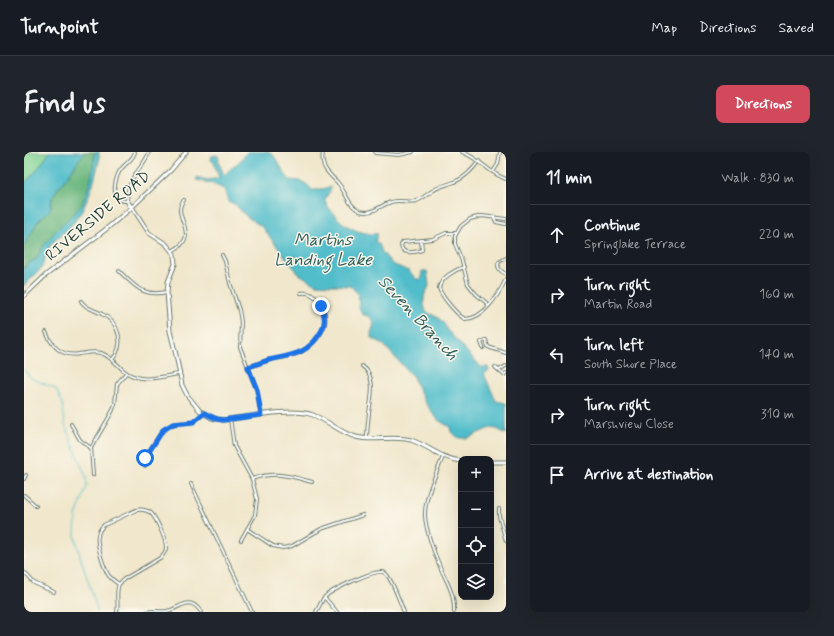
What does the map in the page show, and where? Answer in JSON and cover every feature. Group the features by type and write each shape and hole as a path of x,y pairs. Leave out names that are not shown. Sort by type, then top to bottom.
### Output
{"street":[{"path":"135,152 132,159 120,170 114,189 117,198 130,203 149,233 166,244 172,251 174,264 168,282 167,292 170,331 182,385 196,407 204,413 217,419 230,419 290,411 306,413 320,418 346,434 367,439 409,440 418,443 443,457 458,460"},
{"path":"126,201 132,178 146,160 149,152"},
{"name":"RIVERSIDE ROAD","path":"24,296 46,275 105,230 132,207 171,170 186,152"},
{"path":"323,152 323,165 327,172 341,187 353,206 367,212 377,210 393,201 418,200 438,188 462,178 471,171 479,161"},
{"path":"375,153 398,155 413,152"},
{"path":"462,152 479,161 493,172 506,179"},
{"path":"493,172 498,164 500,152"},
{"path":"172,251 181,246 186,236 186,228 180,210 181,204 184,200"},
{"path":"489,304 471,288 467,280 464,267 455,244 456,233 461,226 470,219 482,216 506,219"},
{"path":"494,218 496,222 506,224"},
{"path":"422,240 422,250 404,252 402,249 401,245 404,242 422,240 433,239 446,233 456,233"},
{"path":"222,255 239,310 241,322 240,347 257,390 261,415"},
{"path":"506,258 499,262 498,268 506,274"},
{"path":"464,267 454,271 441,282 439,288 443,296 459,315 465,319 478,315 501,290 506,279"},
{"path":"119,271 144,292 153,294 167,292"},
{"path":"248,367 267,360 298,354 317,338 324,325 324,311 320,302 314,296 308,292 301,293"},
{"path":"81,301 86,307 107,317 117,329 120,337 120,345 112,360"},
{"path":"46,332 53,345 64,353 74,355 97,352 105,354 126,373 134,377 143,379 179,374"},
{"path":"483,348 481,342 486,340 488,346 506,353"},
{"path":"362,366 368,371 373,388 367,439"},
{"path":"499,370 506,366"},
{"path":"494,367 504,374 506,373"},
{"path":"93,475 91,448 112,412 115,404 118,384 126,373"},
{"path":"145,466 145,458 163,430 173,424 193,422 204,413"},
{"path":"230,419 234,446 252,479 257,499 254,515 241,540"},
{"path":"72,424 80,440 91,448"},
{"path":"443,457 431,486 425,517 437,560 452,590 454,612"},
{"path":"494,462 506,462"},
{"path":"252,479 264,475 276,474 312,482"},
{"path":"24,479 26,475"},
{"path":"190,484 252,612"},
{"path":"24,495 36,506"},
{"path":"499,508 499,516 506,541"},
{"path":"116,612 118,606 117,591 119,584 124,579 160,558 166,551 165,540 154,517 146,510 136,510 104,525 98,532 98,544 106,570 111,578 119,584"},
{"path":"247,529 273,546 283,548 292,546 322,529 363,516"},
{"path":"316,612 324,598 334,591 368,575 381,571 388,576 404,612"},
{"path":"24,572 34,583 54,592"},
{"path":"324,598 337,612"},
{"path":"147,612 168,611 185,603 194,605 201,612"}],"green space":[{"path":"24,152 50,152 37,170 24,184"},
{"path":"84,152 95,152 91,179 82,205 45,244 36,259 29,263 24,269 24,246 38,221 48,212 51,207 52,198 59,186 64,182"}],"water":[{"path":"50,152 84,152 64,182 59,186 52,198 50,210 38,221 24,246 24,184 37,170"},
{"path":"95,152 99,152 99,161 94,181 82,211 69,228 50,245 41,269 24,286 24,269 29,263 37,259 43,247 54,233 82,205 91,179"},
{"name":"Martins Landing Lake","path":"247,152 269,152 274,156 289,180 307,184 312,190 331,187 325,202 340,220 357,231 378,234 375,242 379,244 382,252 392,264 409,271 416,279 421,279 422,271 427,271 429,286 424,296 426,312 441,321 447,330 481,367 488,367 489,370 484,374 496,401 506,403 506,434 497,429 490,428 467,438 459,438 451,432 450,427 438,420 424,401 413,377 382,343 372,338 371,333 374,324 370,317 362,314 359,307 358,294 351,286 316,284 299,274 261,226 246,216 235,204 229,203 224,189 213,184 196,180 197,177 208,180 219,178 214,163 210,159 211,156 217,155 224,175 242,159"}],"waterway":[{"path":"24,370 31,378 56,389 63,404 65,425 86,477 87,486 76,516 75,536 98,612"}],"route":[{"path":"145,458 159,434 173,424 193,422 204,413 212,418 223,420 261,415 257,390 248,367 267,360 298,354 313,343 322,330 325,322 325,315 321,306"}],"water label":[{"name":"Seven Branch","path":"418,318"}]}
